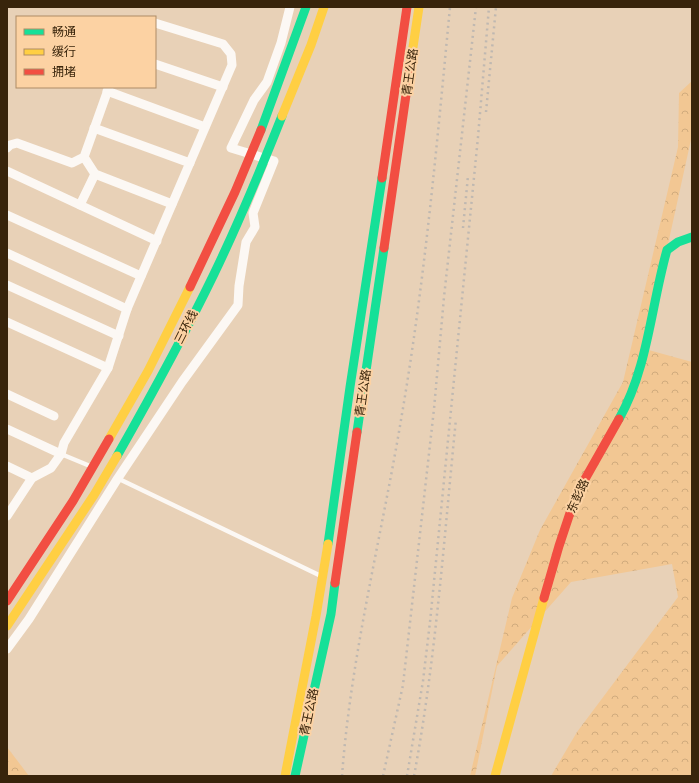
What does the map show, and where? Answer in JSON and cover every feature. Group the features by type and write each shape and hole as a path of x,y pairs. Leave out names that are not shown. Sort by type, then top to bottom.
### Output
{"main road":[{"name":"三环线","path":"7,601 82,486 143,378 200,269 238,185 296,37 306,7"},
{"name":"三环线","path":"7,626 94,495 156,387 178,345 214,274 251,193 312,45 324,7"},
{"name":"青王公路","path":"285,776 323,577 407,7"},
{"name":"青王公路","path":"295,776 330,614 419,7"},
{"name":"东彭路","path":"495,776 559,546 576,495 627,405 642,367 667,250 678,242 692,237"}],"street":[{"path":"7,649 29,619 118,478 182,382 238,305 239,286 246,242 255,227 253,213 274,161 231,148 254,100 267,82 281,43 290,7"},
{"path":"7,516 32,478 51,468 61,454 64,443 108,368 127,310 232,65 231,54 223,44 156,23"},
{"path":"156,64 223,87"},
{"path":"7,148 10,145 17,143 72,163 84,157 108,89 206,127"},
{"path":"94,128 190,163"},
{"path":"84,157 94,174 172,204"},
{"path":"7,171 157,240"},
{"path":"80,205 94,174"},
{"path":"7,215 141,276"},
{"path":"7,253 127,310"},
{"path":"7,285 118,336"},
{"path":"7,322 108,368"},
{"path":"7,394 54,416"},
{"path":"7,429 61,454"},
{"path":"7,466 32,478"}],"lane":[{"path":"61,454 96,469"},
{"path":"103,472 323,577"}],"green space":[{"path":"692,81 692,135 645,349 692,362 692,776 551,776 577,732 678,597 672,564 571,582 497,666 475,776 470,776 512,598 540,530 623,382 678,147 679,93"},
{"path":"7,747 29,776 7,776"}],"railway":[{"path":"342,776 352,685 394,459 410,363 430,211 450,7"},
{"path":"383,776 403,685 434,409 444,297 476,7"},
{"path":"407,776 423,681 430,622 478,137 489,7"},
{"path":"486,112 496,7"},
{"path":"463,228 468,176"},
{"path":"414,776 422,732 434,643 456,419"}],"traffic: fast":[{"path":"261,130 306,7"},
{"path":"117,456 167,366 214,274 250,195 282,116"},
{"path":"328,544 382,178"},
{"path":"619,419 629,399 643,358 667,250 678,242 692,237"},
{"path":"357,432 384,248"},
{"path":"295,776 331,614 335,583"}],"traffic: slow":[{"path":"282,116 311,45 324,7"},
{"path":"410,67 419,7"},
{"path":"109,439 148,371 190,287"},
{"path":"7,626 94,495 117,456"},
{"path":"285,776 316,616 328,544"},
{"path":"495,776 544,598"}],"traffic: jam":[{"path":"382,178 407,7"},
{"path":"384,248 410,67"},
{"path":"190,287 235,192 261,130"},
{"path":"544,598 576,495 619,419"},
{"path":"335,583 357,432"},
{"path":"7,601 73,501 109,439"}]}
